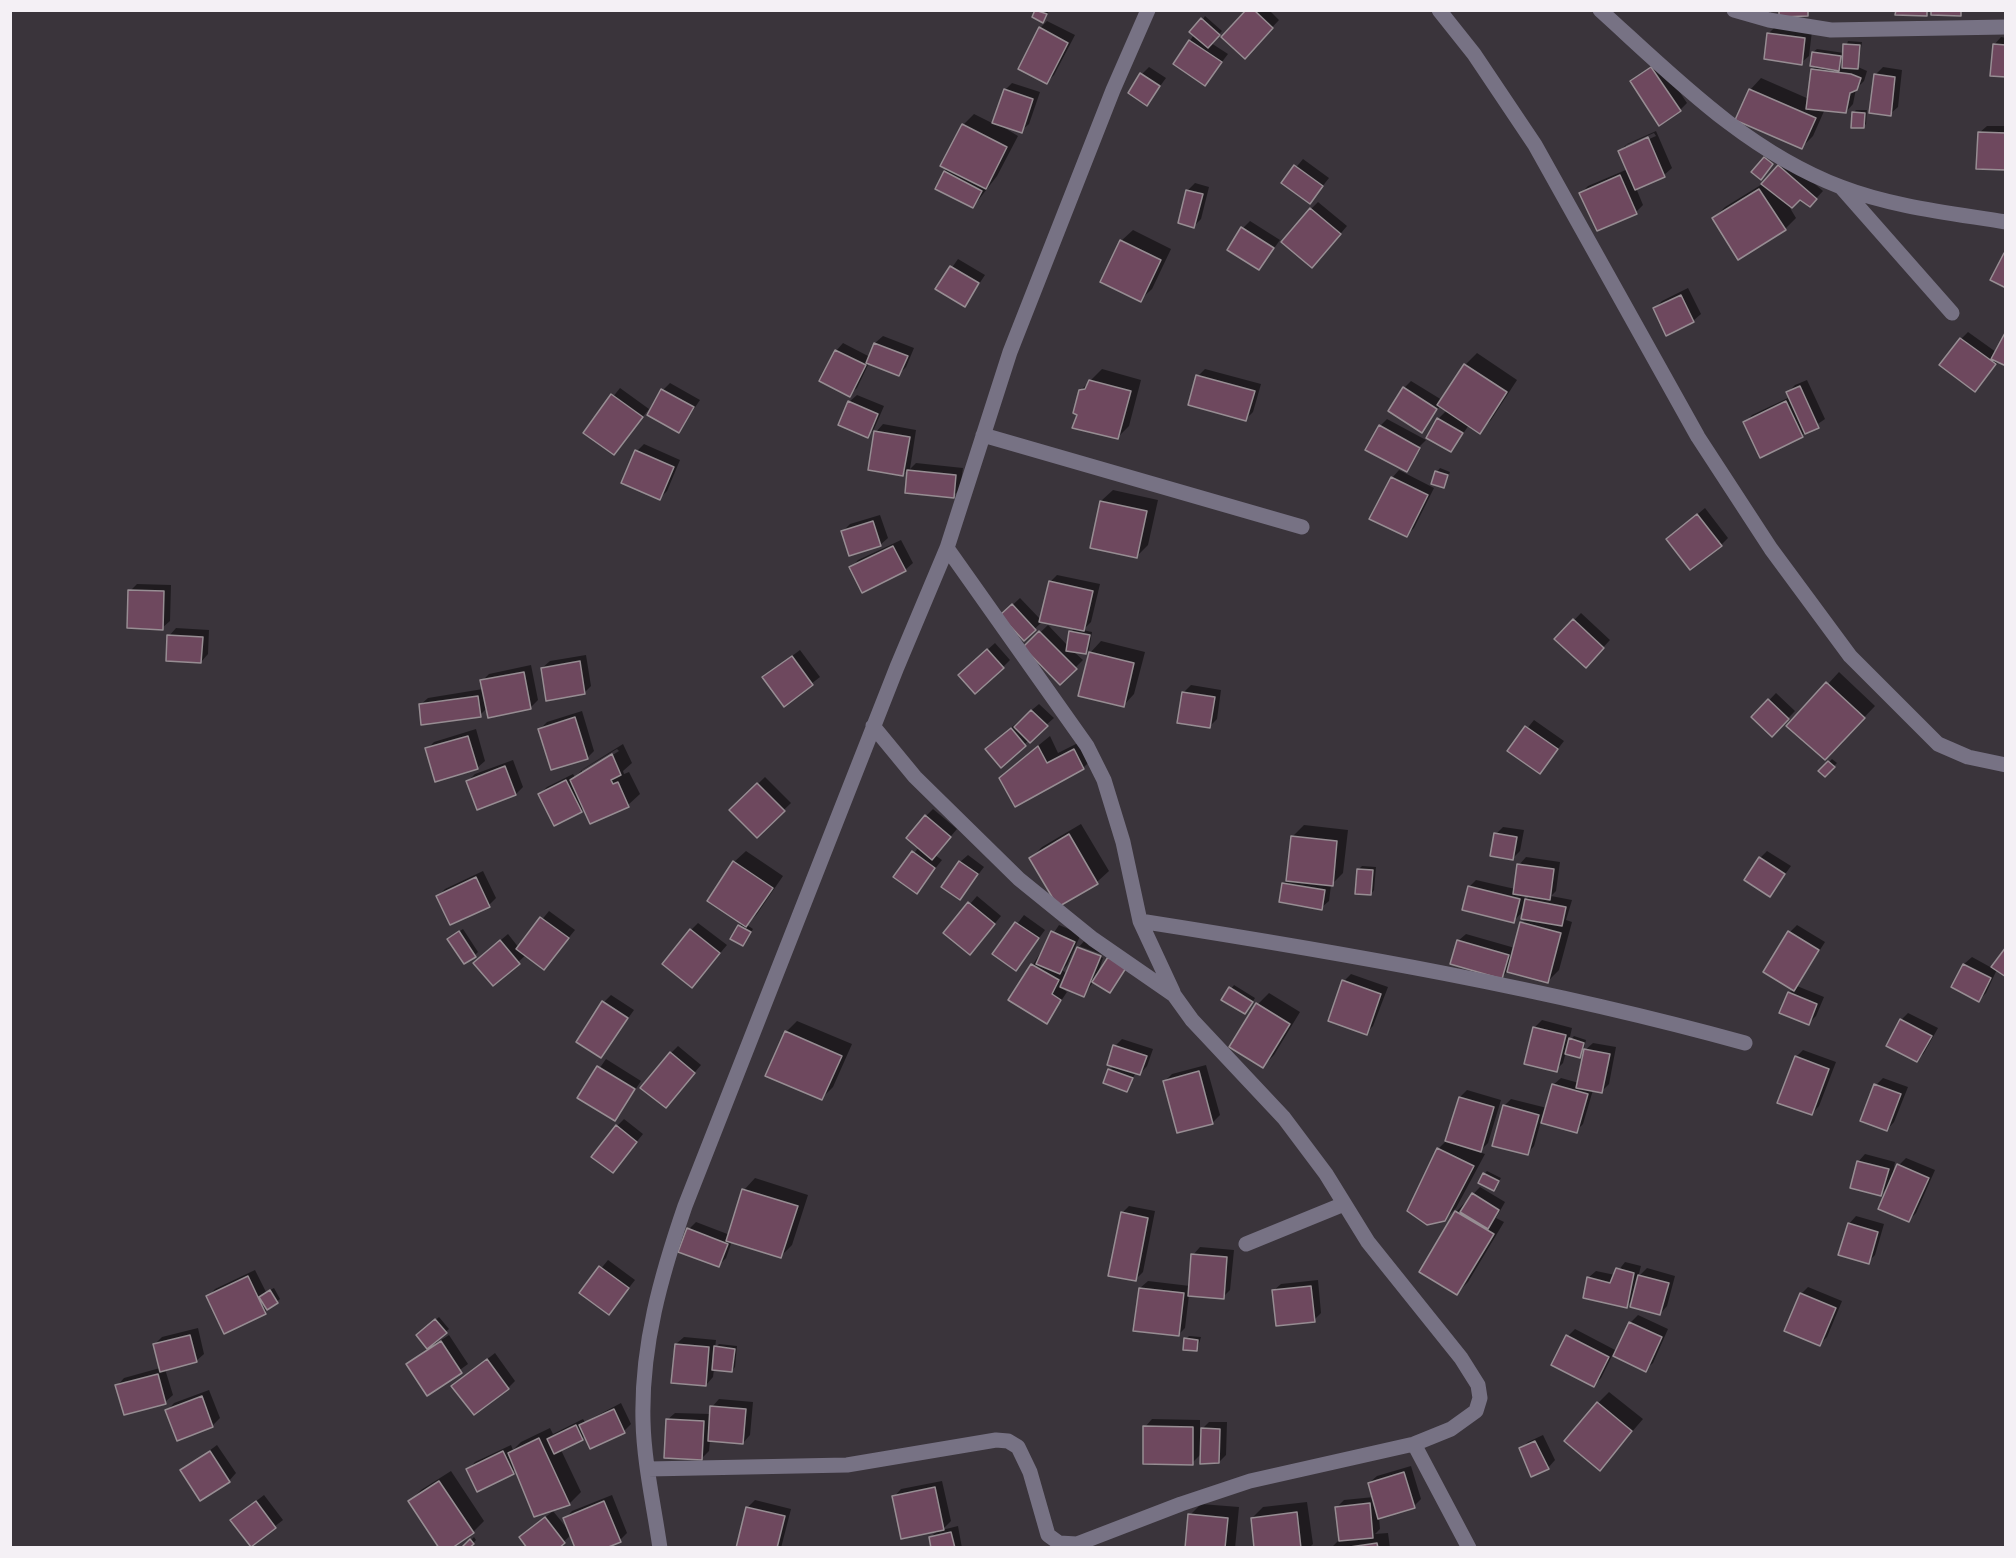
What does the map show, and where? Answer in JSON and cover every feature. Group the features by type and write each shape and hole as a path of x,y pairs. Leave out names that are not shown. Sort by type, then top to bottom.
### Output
{"street":[{"path":"660,1548 643,1421 644,1376 649,1334 664,1267 685,1206 873,726 947,548 1019,330 1113,90 1148,10"},
{"path":"1439,10 1474,54 1535,145 1698,437 1771,549 1850,656 1938,744 1968,757 2006,765"},
{"path":"1600,10 1719,118 1776,154 1841,187 1907,206 2006,222"},
{"path":"1734,10 1769,20 1831,30 2006,27"},
{"path":"1841,187 1952,313"},
{"path":"984,435 1302,527"},
{"path":"648,1469 847,1465 985,1442 1008,1441 1018,1447 1030,1472 1048,1535 1059,1543 1077,1544 1181,1504 1250,1481 1414,1444 1451,1429 1476,1411 1480,1398 1478,1385 1461,1358 1368,1242 1284,1118 1192,1020 1174,995 1140,921 1123,842 1104,780 1087,746 947,548"},
{"path":"873,726 915,777 1019,879 1065,917 1174,995"},
{"path":"1140,921 1480,980 1658,1019 1745,1043"},
{"path":"1246,1244 1344,1204"},
{"path":"1414,1444 1469,1548"}],"building":[{"path":"1035,10 1047,14 1043,23 1032,17"},
{"path":"1246,10 1254,10 1273,28 1245,59 1221,37"},
{"path":"1779,10 1808,10 1808,16 1779,17"},
{"path":"1896,10 1927,10 1927,16 1895,15"},
{"path":"1931,10 1961,10 1961,16 1931,15"},
{"path":"1201,18 1220,35 1208,48 1189,32"},
{"path":"1039,27 1068,43 1047,84 1018,69"},
{"path":"1767,33 1805,38 1802,65 1764,59"},
{"path":"1189,40 1222,62 1205,86 1173,64"},
{"path":"1843,44 1860,45 1858,69 1842,68"},
{"path":"1993,44 2006,45 2006,77 1990,76"},
{"path":"1812,52 1841,56 1839,71 1810,66"},
{"path":"1651,67 1681,111 1659,126 1630,81"},
{"path":"1811,69 1851,74 1861,78 1857,90 1850,93 1846,113 1806,109"},
{"path":"1140,73 1160,86 1147,106 1128,93"},
{"path":"1874,74 1895,77 1891,116 1869,113"},
{"path":"1004,89 1033,99 1022,133 992,123"},
{"path":"1749,89 1816,118 1802,149 1735,120"},
{"path":"1852,112 1865,113 1864,128 1851,128"},
{"path":"962,124 1007,147 986,189 940,166"},
{"path":"1978,132 2006,133 2006,170 1976,169"},
{"path":"1648,137 1665,177 1635,190 1618,151"},
{"path":"1764,157 1773,164 1761,180 1751,172"},
{"path":"1294,165 1323,186 1310,204 1281,183"},
{"path":"1778,165 1817,199 1810,207 1800,200 1792,208 1761,184"},
{"path":"944,171 982,191 973,208 935,189"},
{"path":"1620,175 1637,214 1597,231 1579,193"},
{"path":"1759,189 1786,230 1738,260 1712,218"},
{"path":"1186,190 1203,194 1194,228 1178,223"},
{"path":"1310,208 1341,234 1312,268 1281,242"},
{"path":"1241,227 1274,248 1259,270 1227,250"},
{"path":"1120,240 1161,260 1141,302 1100,282"},
{"path":"2004,253 2006,254 2006,288 1990,280"},
{"path":"950,266 979,283 965,307 935,289"},
{"path":"1681,295 1694,322 1666,336 1653,308"},
{"path":"2006,331 2006,366 1991,359"},
{"path":"1960,338 1996,364 1975,392 1939,365"},
{"path":"874,343 908,356 899,376 866,363"},
{"path":"835,350 866,365 850,397 819,381"},
{"path":"1464,364 1507,392 1480,434 1437,405"},
{"path":"1196,375 1255,391 1246,421 1188,405"},
{"path":"1089,380 1131,391 1118,439 1072,428 1077,415 1073,413 1079,390 1085,389"},
{"path":"1800,386 1819,428 1805,434 1786,392"},
{"path":"1403,387 1437,409 1422,433 1388,411"},
{"path":"661,389 694,407 679,433 647,415"},
{"path":"611,394 643,417 614,455 583,433"},
{"path":"848,401 878,414 868,438 838,425"},
{"path":"1786,401 1803,437 1760,458 1743,422"},
{"path":"1437,418 1463,433 1451,452 1426,438"},
{"path":"1379,425 1420,448 1407,472 1365,450"},
{"path":"874,431 910,437 903,476 868,470"},
{"path":"635,450 674,467 660,500 621,483"},
{"path":"907,470 956,475 954,498 905,493"},
{"path":"1435,471 1448,475 1444,488 1431,484"},
{"path":"1391,477 1428,495 1407,537 1369,519"},
{"path":"1100,501 1147,511 1137,558 1090,548"},
{"path":"1697,514 1722,546 1690,570 1666,539"},
{"path":"873,521 881,546 849,556 841,531"},
{"path":"893,546 906,571 862,593 849,567"},
{"path":"1049,581 1093,591 1084,631 1039,622"},
{"path":"128,590 164,591 163,630 127,628"},
{"path":"1012,604 1036,630 1024,641 1000,615"},
{"path":"1573,619 1604,648 1586,668 1554,639"},
{"path":"1039,631 1077,669 1060,685 1023,647"},
{"path":"1069,631 1090,635 1086,654 1066,651"},
{"path":"167,635 203,637 201,663 166,661"},
{"path":"987,649 1004,668 975,694 958,675"},
{"path":"1089,652 1134,663 1124,707 1078,696"},
{"path":"792,656 813,685 784,707 762,677"},
{"path":"580,661 585,694 546,701 541,668"},
{"path":"524,672 531,709 488,718 480,680"},
{"path":"1826,682 1865,718 1825,760 1786,726"},
{"path":"1182,692 1215,697 1210,728 1177,723"},
{"path":"478,696 481,717 421,725 419,704"},
{"path":"1768,699 1789,719 1772,737 1751,717"},
{"path":"1031,710 1048,726 1030,743 1014,727"},
{"path":"575,717 588,759 551,770 538,729"},
{"path":"1525,726 1558,749 1540,774 1507,751"},
{"path":"1011,728 1026,746 1001,768 985,749"},
{"path":"468,736 478,769 435,782 425,748"},
{"path":"1038,746 1047,763 1074,749 1084,769 1015,807 999,778"},
{"path":"612,754 621,775 611,780 613,784 618,782 629,807 590,824 570,780"},
{"path":"1828,761 1835,767 1825,777 1818,771"},
{"path":"505,766 516,795 477,810 466,781"},
{"path":"566,780 582,812 554,826 538,794"},
{"path":"757,783 785,811 757,838 729,810"},
{"path":"925,815 951,837 932,860 906,838"},
{"path":"1494,833 1517,837 1513,860 1490,856"},
{"path":"1069,834 1098,884 1058,907 1029,858"},
{"path":"1291,836 1337,841 1333,886 1286,881"},
{"path":"912,851 935,868 917,894 893,877"},
{"path":"1759,857 1785,874 1770,897 1744,880"},
{"path":"733,861 773,888 746,927 707,901"},
{"path":"959,861 978,874 960,900 941,887"},
{"path":"1517,864 1554,869 1550,900 1513,894"},
{"path":"1357,869 1373,870 1371,895 1355,894"},
{"path":"476,877 490,907 450,925 436,896"},
{"path":"1282,883 1325,890 1322,910 1279,902"},
{"path":"1468,886 1520,899 1514,923 1462,910"},
{"path":"1525,899 1566,907 1562,926 1521,919"},
{"path":"968,902 995,924 970,955 943,933"},
{"path":"540,917 569,938 544,970 516,949"},
{"path":"1015,922 1039,938 1016,971 992,954"},
{"path":"1520,922 1561,933 1548,983 1507,972"},
{"path":"738,925 751,932 743,946 730,939"},
{"path":"690,929 720,953 692,988 662,964"},
{"path":"459,931 476,957 464,964 447,939"},
{"path":"1051,931 1075,942 1060,974 1036,964"},
{"path":"1788,931 1819,950 1794,991 1763,972"},
{"path":"500,940 520,964 493,986 473,963"},
{"path":"1457,940 1509,955 1502,979 1450,964"},
{"path":"1077,947 1101,956 1084,997 1060,987"},
{"path":"2006,947 2006,977 1991,967"},
{"path":"1108,957 1126,968 1110,993 1092,982"},
{"path":"1031,964 1059,980 1052,994 1061,1000 1047,1024 1008,1000"},
{"path":"1963,964 1991,978 1979,1002 1951,987"},
{"path":"1342,980 1381,994 1367,1035 1328,1021"},
{"path":"1229,987 1253,1002 1245,1014 1221,1000"},
{"path":"1788,992 1817,1004 1809,1025 1779,1013"},
{"path":"602,1001 628,1018 601,1058 576,1042"},
{"path":"1256,1003 1290,1024 1263,1068 1229,1047"},
{"path":"1900,1019 1932,1036 1917,1062 1886,1046"},
{"path":"1533,1027 1566,1035 1557,1072 1524,1064"},
{"path":"785,1031 842,1056 822,1100 765,1076"},
{"path":"1569,1038 1584,1043 1580,1058 1565,1054"},
{"path":"1113,1045 1147,1056 1140,1075 1107,1065"},
{"path":"1584,1049 1610,1054 1602,1093 1576,1088"},
{"path":"670,1052 695,1073 666,1108 640,1088"},
{"path":"1795,1056 1829,1069 1812,1115 1777,1103"},
{"path":"597,1066 635,1089 615,1121 577,1098"},
{"path":"1108,1069 1133,1078 1127,1092 1103,1083"},
{"path":"1199,1071 1213,1124 1177,1133 1163,1081"},
{"path":"1552,1084 1588,1094 1577,1133 1541,1123"},
{"path":"1874,1084 1901,1094 1887,1131 1860,1121"},
{"path":"1459,1097 1494,1107 1481,1152 1445,1141"},
{"path":"1503,1105 1539,1115 1528,1155 1492,1146"},
{"path":"616,1125 637,1142 613,1173 591,1157"},
{"path":"1437,1148 1474,1166 1445,1221 1427,1225 1407,1211"},
{"path":"1857,1161 1889,1169 1881,1196 1850,1188"},
{"path":"1897,1164 1929,1178 1909,1222 1878,1209"},
{"path":"1483,1173 1499,1181 1494,1191 1478,1183"},
{"path":"742,1189 798,1206 781,1258 726,1241"},
{"path":"1472,1193 1499,1210 1488,1229 1460,1212"},
{"path":"1455,1211 1494,1234 1457,1295 1419,1272"},
{"path":"1121,1212 1148,1218 1136,1281 1108,1276"},
{"path":"1848,1223 1878,1232 1869,1264 1838,1255"},
{"path":"687,1228 728,1244 719,1267 678,1252"},
{"path":"1191,1254 1227,1257 1224,1299 1188,1296"},
{"path":"599,1266 629,1288 609,1315 579,1293"},
{"path":"1616,1268 1634,1273 1627,1308 1583,1298 1587,1277 1610,1283"},
{"path":"1638,1275 1669,1283 1660,1315 1630,1307"},
{"path":"248,1276 266,1314 224,1334 206,1296"},
{"path":"1311,1286 1315,1322 1276,1326 1272,1290"},
{"path":"1139,1288 1184,1293 1179,1336 1133,1331"},
{"path":"270,1290 278,1303 267,1310 259,1297"},
{"path":"1800,1293 1836,1308 1820,1346 1784,1331"},
{"path":"435,1319 447,1333 427,1349 416,1335"},
{"path":"1629,1322 1662,1337 1646,1372 1613,1356"},
{"path":"190,1335 197,1362 160,1372 153,1344"},
{"path":"1566,1335 1609,1357 1594,1387 1551,1365"},
{"path":"1184,1338 1198,1340 1197,1351 1183,1350"},
{"path":"441,1341 462,1373 427,1396 406,1364"},
{"path":"675,1344 709,1347 706,1386 671,1383"},
{"path":"714,1346 735,1349 732,1372 712,1370"},
{"path":"487,1359 509,1389 474,1415 451,1386"},
{"path":"158,1374 166,1404 124,1415 115,1385"},
{"path":"202,1396 213,1427 177,1441 165,1410"},
{"path":"1597,1402 1632,1431 1600,1471 1564,1441"},
{"path":"710,1406 746,1409 743,1444 708,1441"},
{"path":"614,1409 625,1433 590,1449 579,1425"},
{"path":"666,1419 704,1421 702,1460 664,1458"},
{"path":"576,1425 583,1440 554,1454 547,1439"},
{"path":"1143,1426 1193,1427 1193,1465 1143,1464"},
{"path":"1201,1428 1220,1429 1219,1463 1200,1464"},
{"path":"539,1438 570,1505 534,1517 508,1453"},
{"path":"1535,1441 1549,1469 1531,1477 1519,1448"},
{"path":"210,1451 230,1482 200,1501 180,1470"},
{"path":"503,1451 514,1474 477,1492 466,1469"},
{"path":"1404,1472 1415,1508 1378,1519 1368,1483"},
{"path":"439,1481 474,1533 452,1548 439,1548 408,1501"},
{"path":"935,1487 944,1530 901,1539 892,1496"},
{"path":"256,1501 276,1528 251,1547 230,1520"},
{"path":"604,1501 621,1542 606,1548 575,1548 563,1518"},
{"path":"1370,1503 1373,1538 1339,1541 1335,1507"},
{"path":"746,1507 785,1516 777,1548 736,1548"},
{"path":"1297,1512 1301,1548 1254,1548 1251,1518"},
{"path":"1188,1514 1228,1518 1225,1548 1185,1548"},
{"path":"545,1517 565,1543 559,1548 527,1548 519,1537"},
{"path":"951,1532 955,1548 931,1548 929,1537"},
{"path":"470,1539 474,1544 469,1548 461,1548"},
{"path":"1377,1543 1378,1548 1343,1548"}]}
